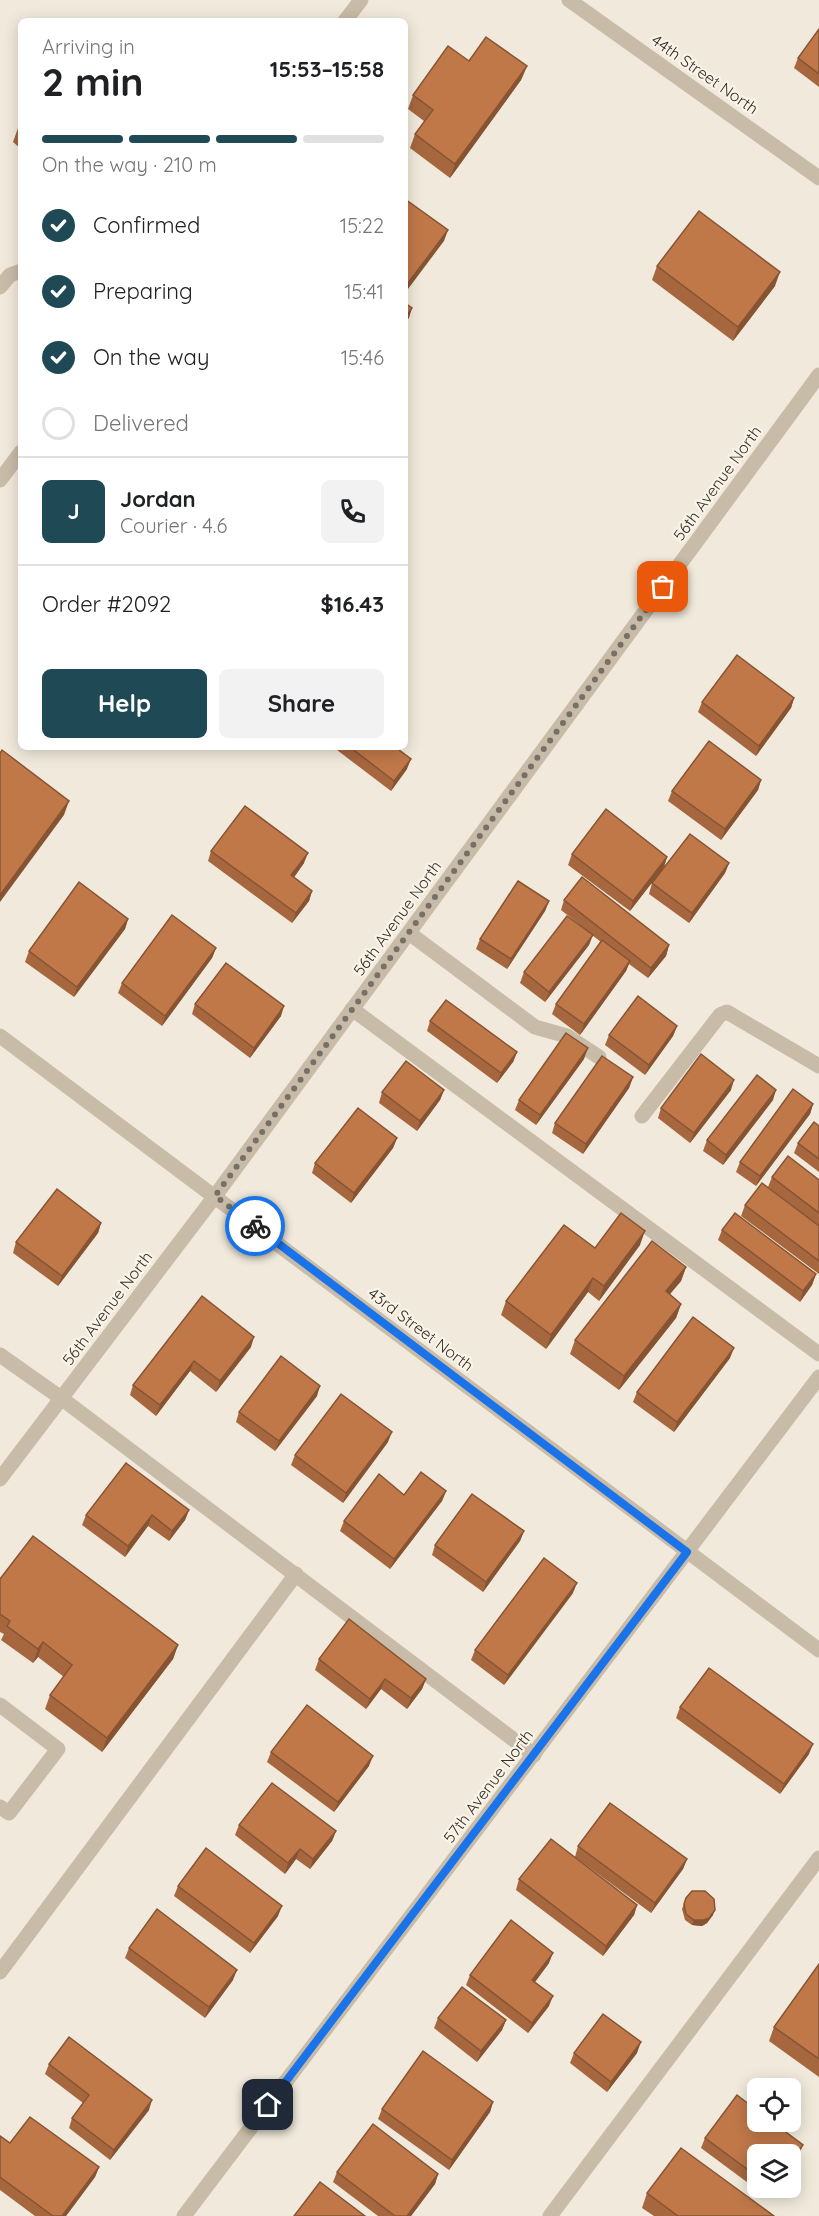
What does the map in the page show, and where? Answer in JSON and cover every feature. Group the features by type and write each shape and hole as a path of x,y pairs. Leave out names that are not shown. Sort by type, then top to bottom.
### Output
{"street":[{"path":"347,18 361,0"},
{"name":"44th Street North","path":"569,0 819,178"},
{"path":"0,287 10,274 18,272"},
{"name":"56th Avenue North","path":"0,1479 215,1196 819,375"},
{"path":"0,480 18,456"},
{"path":"409,933 535,1028 567,1036 599,1057"},
{"path":"352,1009 819,1354"},
{"path":"642,1116 720,1015 727,1012 819,1066"},
{"name":"43rd Street North","path":"0,1036 819,1650"},
{"path":"0,1355 62,1398 534,1755"},
{"name":"57th Avenue North","path":"184,2216 819,1377"},
{"path":"0,1972 296,1574"},
{"path":"0,1705 58,1749 9,1814 0,1807"},
{"path":"550,2216 819,1858"}],"building":[{"path":"819,29 819,74 798,58"},
{"path":"486,37 527,66 455,164 415,134 433,110 413,95 448,46 469,61"},
{"path":"408,201 448,230 408,283"},
{"path":"699,211 780,272 738,327 657,266"},
{"path":"737,655 794,698 759,746 702,702"},
{"path":"709,741 761,780 725,829 672,791"},
{"path":"2,750 69,801 0,895 0,753"},
{"path":"354,750 399,750 411,759 394,781"},
{"path":"245,806 308,853 291,875 312,891 296,913 211,851"},
{"path":"606,809 667,857 633,901 572,854"},
{"path":"690,834 729,863 692,913 652,883"},
{"path":"582,877 669,945 651,968 564,900"},
{"path":"518,881 549,901 511,959 480,939"},
{"path":"79,882 128,919 77,987 29,951"},
{"path":"172,915 216,948 165,1016 122,983"},
{"path":"567,916 593,935 549,992 524,972"},
{"path":"602,940 630,961 584,1024 556,1004"},
{"path":"226,963 284,1006 254,1048 195,1004"},
{"path":"638,996 677,1026 649,1065 609,1035"},
{"path":"446,1000 517,1052 501,1073 430,1021"},
{"path":"566,1033 588,1048 540,1115 519,1100"},
{"path":"701,1054 734,1080 694,1133 661,1108"},
{"path":"602,1056 633,1077 586,1144 555,1123"},
{"path":"406,1061 444,1090 420,1121 382,1092"},
{"path":"757,1075 776,1090 726,1155 707,1140"},
{"path":"793,1089 813,1104 760,1176 740,1162"},
{"path":"358,1108 397,1138 354,1193 315,1163"},
{"path":"814,1122 819,1126 819,1159 798,1143"},
{"path":"788,1156 819,1180 819,1213 772,1177"},
{"path":"762,1183 819,1226 819,1261 745,1205"},
{"path":"57,1189 101,1223 62,1276 16,1242"},
{"path":"621,1213 645,1231 604,1286 593,1278 551,1335 506,1301 564,1225 595,1248"},
{"path":"735,1213 816,1274 803,1291 722,1230"},
{"path":"652,1241 686,1267 666,1291 681,1304 624,1376 575,1340"},
{"path":"202,1296 254,1337 220,1381 194,1361 160,1405 133,1385"},
{"path":"693,1317 734,1348 677,1422 637,1392"},
{"path":"281,1356 320,1386 279,1441 239,1412"},
{"path":"341,1394 392,1432 346,1493 295,1455"},
{"path":"126,1463 189,1510 172,1531 152,1515 128,1546 86,1515"},
{"path":"421,1472 446,1491 394,1559 344,1521 379,1474 404,1495"},
{"path":"472,1494 524,1531 486,1582 435,1545"},
{"path":"33,1536 178,1645 107,1738 50,1695 72,1665 43,1642 38,1649 7,1626 10,1621 0,1614 0,1579"},
{"path":"544,1558 577,1583 508,1675 475,1650"},
{"path":"349,1619 426,1679 411,1698 385,1679 370,1699 319,1659"},
{"path":"709,1668 813,1744 784,1784 680,1707"},
{"path":"307,1705 373,1756 338,1802 271,1752"},
{"path":"272,1783 336,1831 313,1859 300,1849 288,1863 239,1825"},
{"path":"610,1803 687,1859 655,1903 578,1846"},
{"path":"551,1839 637,1905 606,1946 519,1879"},
{"path":"206,1848 282,1906 254,1943 178,1886"},
{"path":"692,1891 705,1891 714,1899 715,1910 709,1918 694,1920 686,1914 684,1904"},
{"path":"157,1909 237,1970 209,2007 129,1948"},
{"path":"511,1920 553,1953 532,1980 553,1996 532,2023 470,1975"},
{"path":"819,1964 819,2059 774,2027"},
{"path":"462,1987 506,2020 481,2051 438,2018"},
{"path":"603,2014 641,2042 611,2082 574,2053"},
{"path":"69,2037 152,2100 114,2150 72,2118 89,2095 49,2064"},
{"path":"423,2051 493,2102 452,2160 382,2109"},
{"path":"737,2095 747,2103 747,2132 786,2132 803,2145 801,2147 801,2144 747,2144 747,2169 705,2138"},
{"path":"30,2117 99,2167 62,2216 53,2216 0,2177 0,2136 10,2143"},
{"path":"373,2124 438,2174 407,2216 395,2216 337,2172"},
{"path":"681,2148 774,2216 678,2216 647,2193"},
{"path":"320,2182 365,2216 294,2216"}],"way so far":[{"path":"255,1226 215,1196 663,587"}],"route":[{"path":"255,1226 687,1552 268,2105"}]}
